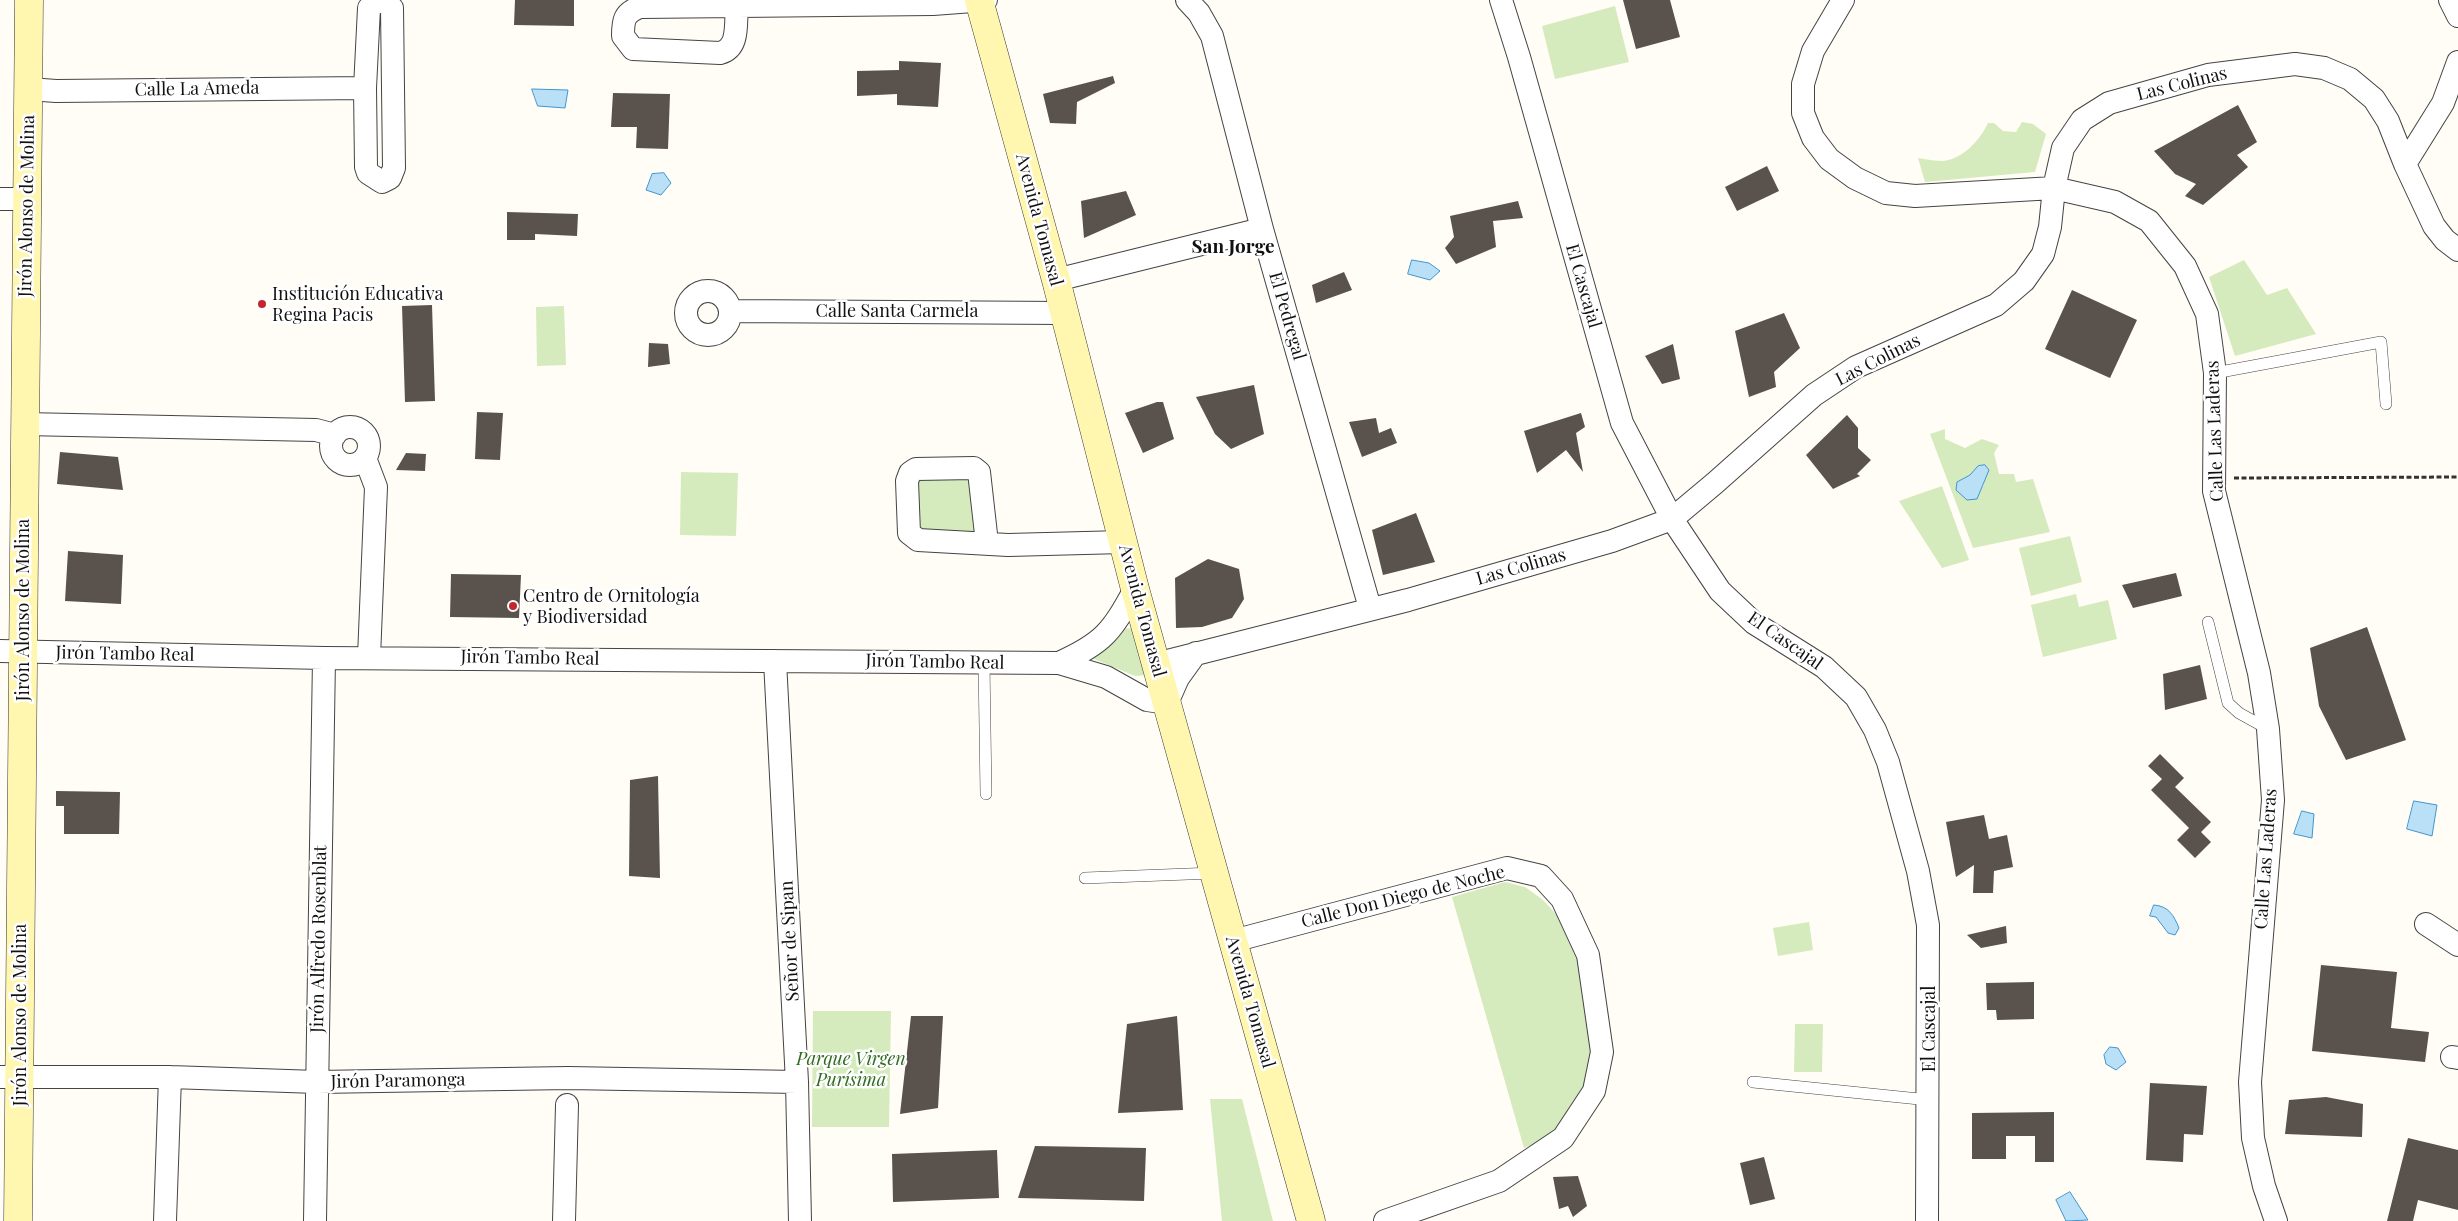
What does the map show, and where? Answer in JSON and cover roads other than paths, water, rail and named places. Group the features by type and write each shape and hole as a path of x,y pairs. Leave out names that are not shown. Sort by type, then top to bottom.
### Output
{"street":[{"name":"Jirón Alonso de Molina","path":"18,1221 10,1076 11,652 24,424 29,0"},
{"name":"El Pedregal","path":"1187,0 1199,13 1212,36 1262,229 1370,608"},
{"name":"El Cascajal","path":"1501,0 1519,57 1622,423 1672,519 1720,591 1754,623 1824,667 1856,697 1875,730 1888,762 1918,871 1928,925 1930,1100 1928,1221"},
{"name":"Calle Las Laderas","path":"1843,0 1813,51 1803,84 1803,113 1813,138 1829,159 1855,178 1886,193 1915,196 2054,188 2114,202 2149,221 2185,266 2207,314 2214,373 2214,491 2226,549 2259,673 2268,730 2273,800 2250,1082 2253,1138 2264,1186 2276,1221"},
{"path":"2450,0 2458,16"},
{"path":"384,1 392,8 394,168 390,178 382,182 368,173 366,167 365,88 369,8 375,3 384,1"},
{"path":"737,6 733,45 728,51 720,53 633,49 623,36 623,20 630,11 640,7 982,1"},
{"name":"Avenida Tomasal","path":"982,1 1135,589 1311,1221"},
{"path":"2404,164 2443,103 2458,62"},
{"name":"Las Colinas","path":"1156,664 1370,608 1408,600 1603,544 1672,519 1814,394 1856,367 1996,305 2024,281 2043,254 2050,227 2054,188 2063,148 2082,120 2109,104 2208,75 2295,64 2324,68 2350,79 2374,99 2388,121 2404,164 2434,226 2445,240 2458,250"},
{"name":"Calle La Ameda","path":"29,89 56,91 365,88"},
{"path":"0,199 28,199"},
{"path":"1056,280 1262,229"},
{"name":"Calle Santa Carmela","path":"730,311 1064,313"},
{"path":"24,424 316,430 335,435 332,440 333,453 341,462 354,465 365,458 376,487 369,657"},
{"path":"987,542 980,472 974,468 916,469 910,473 907,481 909,533 918,540 987,542 1008,545 1123,542"},
{"name":"Jirón Tambo Real","path":"1059,663 1088,650 1103,638 1118,622 1135,589"},
{"name":"Jirón Tambo Real","path":"11,652 324,658 1059,663 1106,678 1147,700 1166,703"},
{"path":"1166,703 1178,678 1196,653"},
{"name":"Jirón Alfredo Rosenblat","path":"315,1221 324,658"},
{"name":"Señor de Sipan","path":"775,661 797,1082 800,1221"},
{"name":"Calle Don Diego de Noche","path":"1233,941 1508,868 1541,876 1562,899 1588,955 1602,1052 1594,1091 1563,1138 1499,1181 1386,1221"},
{"path":"2426,924 2458,945"},
{"name":"Jirón Paramonga","path":"10,1076 170,1077 317,1082 568,1078 797,1082"},
{"path":"164,1221 170,1077"},
{"path":"564,1221 567,1105"}],"lane":[{"path":"2214,373 2381,342 2386,404"},
{"path":"2208,622 2228,703 2239,713 2268,730"},
{"path":"984,663 986,794"},
{"path":"1085,878 1214,873"},
{"path":"1753,1082 1930,1100"}],"water":[{"path":"532,89 568,90 565,108 538,106"},
{"path":"664,173 671,183 661,195 646,190 652,174"},
{"path":"1412,260 1429,263 1440,271 1430,280 1408,274"},
{"path":"1985,465 1989,470 1977,499 1967,500 1956,490 1957,482 1970,475 1978,466"},
{"path":"2414,801 2437,805 2432,836 2407,829"},
{"path":"2302,811 2314,814 2312,838 2294,834"},
{"path":"2154,905 2164,907 2173,916 2179,928 2175,935 2168,933 2156,917 2150,916"},
{"path":"2110,1047 2118,1048 2126,1062 2116,1070 2106,1064 2104,1055"},
{"path":"2070,1192 2088,1220 2066,1221 2056,1200"}],"place":[{"name":"Institución Educativa Regina Pacis","path":"262,304"},
{"name":"Centro de Ornitología y Biodiversidad","path":"513,606"}],"district":[{"name":"San Jorge","path":"1233,247"}],"park label":[{"name":"Parque Virgen Purísima","path":"851,1069"}]}
